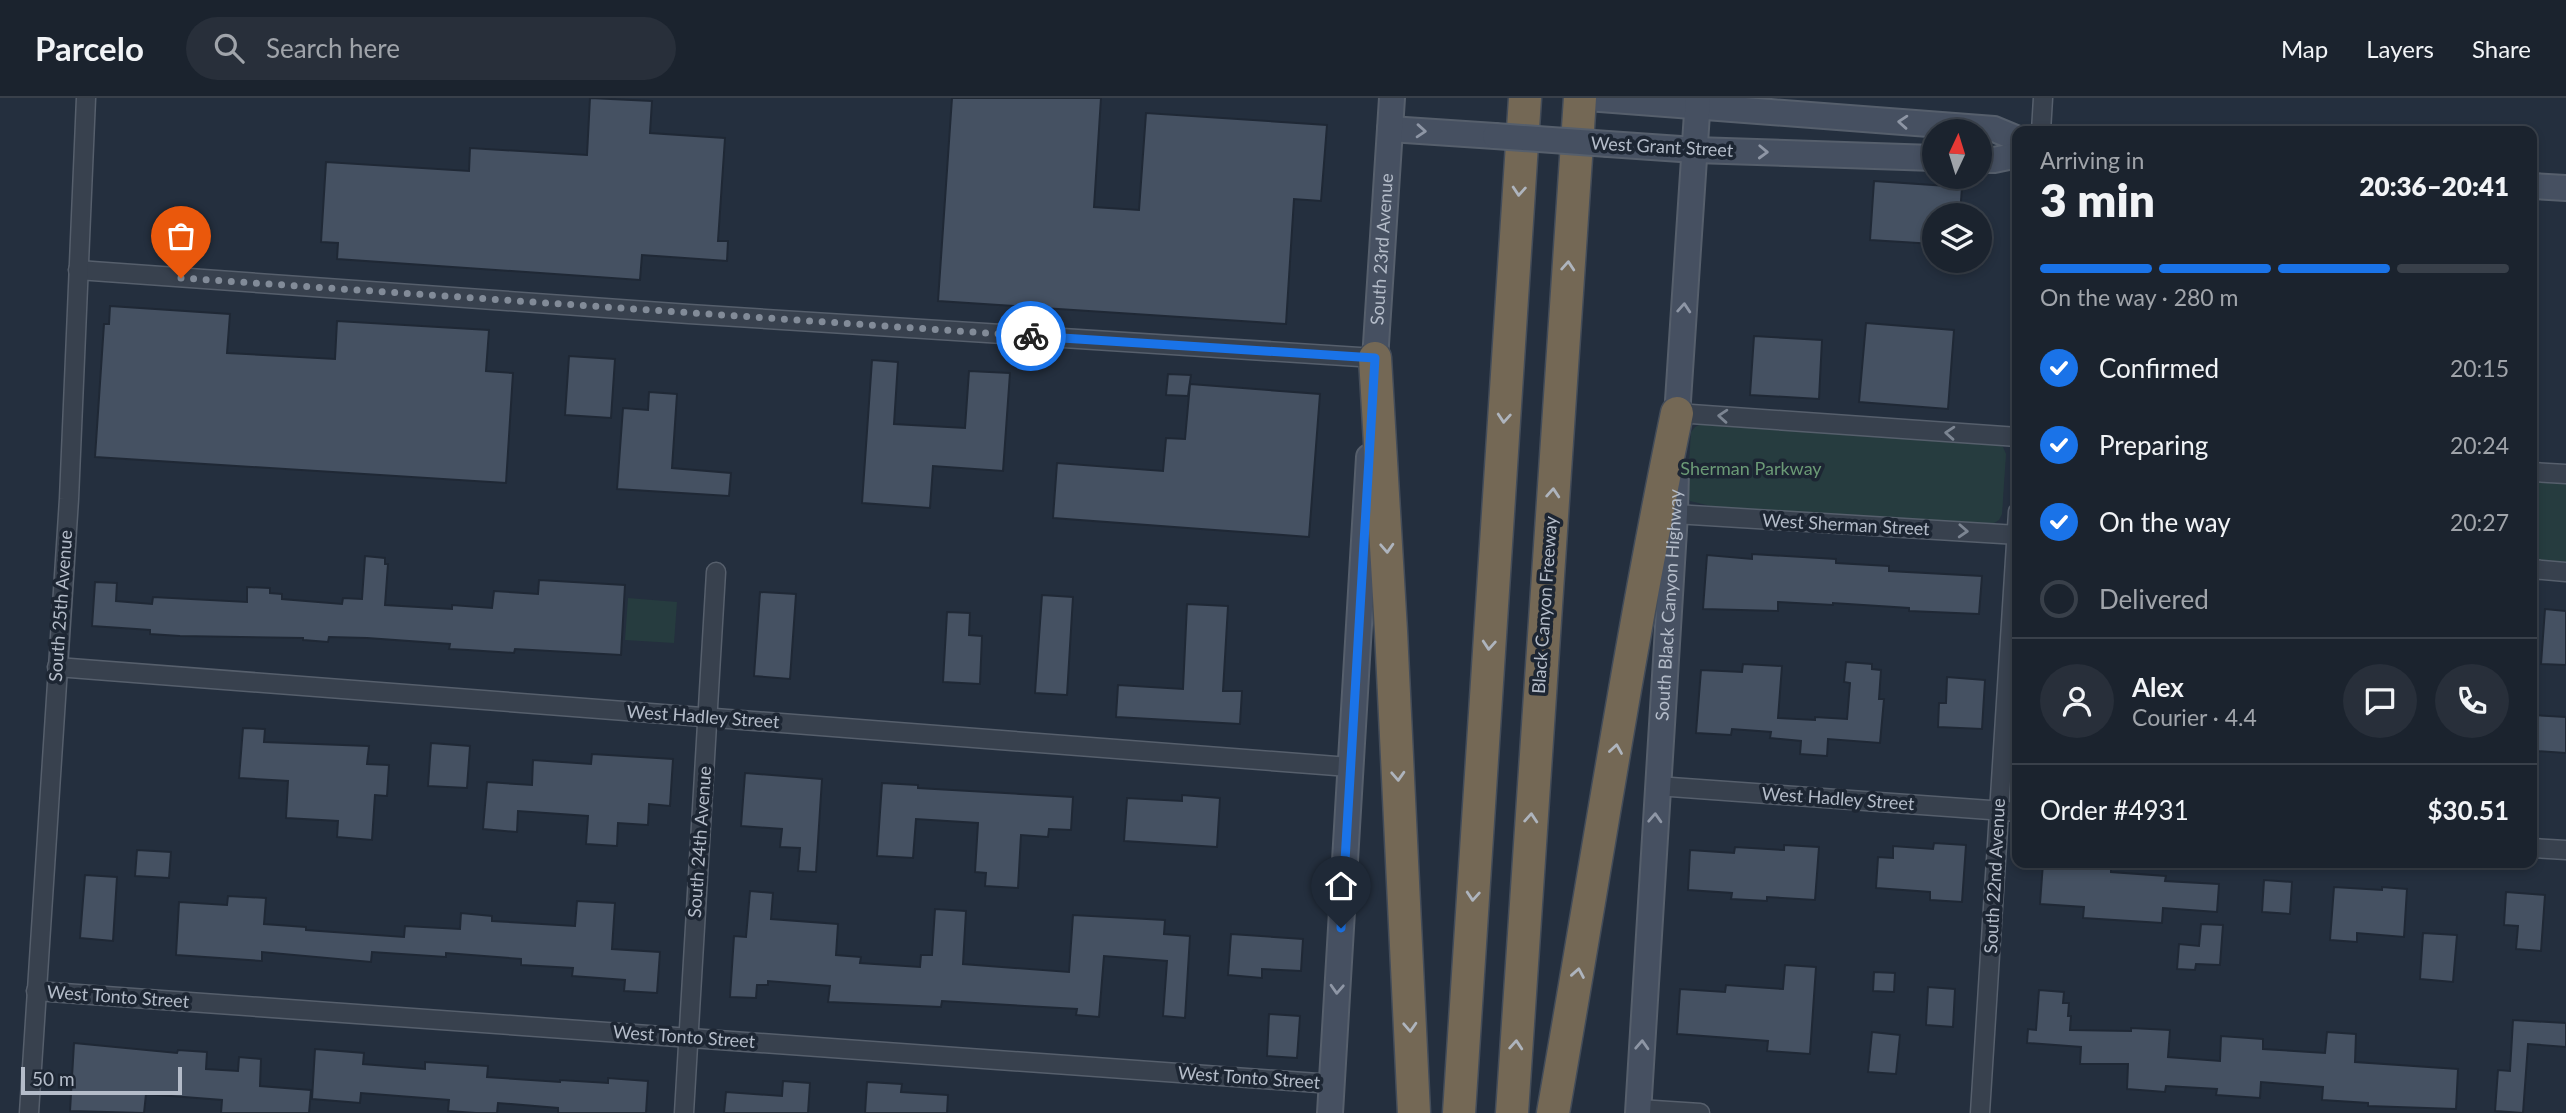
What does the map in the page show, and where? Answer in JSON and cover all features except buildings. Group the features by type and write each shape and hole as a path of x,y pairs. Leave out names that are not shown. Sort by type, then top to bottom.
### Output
{"highway":[{"path":"1459,1113 1525,98"},
{"name":"Black Canyon Freeway","path":"1512,1113 1580,98"},
{"path":"1375,358 1414,1113"},
{"path":"1553,1113 1645,566 1677,413"}],"main road":[{"name":"South 23rd Avenue","path":"1330,1113 1349,767 1392,98"},
{"path":"1587,98 1637,102 1698,102 1994,129 2012,136"},
{"name":"South Black Canyon Highway","path":"1639,1111 1675,514 1677,413 1698,102"},
{"name":"West Grant Street","path":"1390,129 1695,150 1922,158"},
{"path":"1992,160 2012,156"},
{"path":"2537,186 2566,188"}],"street":[{"name":"South 25th Avenue","path":"29,1113 69,499 86,98"},
{"path":"2041,126 2043,98"},
{"path":"79,270 727,317 1375,358"},
{"path":"1677,413 2012,437"},
{"path":"2537,472 2566,474"},
{"name":"West Sherman Street","path":"1675,514 2012,535"},
{"path":"2537,569 2566,572"},
{"name":"South 24th Avenue","path":"684,1113 716,572"},
{"name":"South 22nd Avenue","path":"1980,1113 2012,611"},
{"name":"West Hadley Street","path":"57,667 1349,767"},
{"name":"West Hadley Street","path":"1657,786 2012,811"},
{"path":"2537,848 2566,850"},
{"name":"West Tonto Street","path":"36,991 1332,1084"},
{"path":"1639,1111 1700,1113"}],"green space":[{"name":"Sherman Parkway","path":"1701,424 1996,443 2003,447 2006,454 2002,514 1999,520 1991,525 1719,508 1690,501 1687,494 1691,432"},
{"path":"2537,479 2566,481 2566,564 2537,562"},
{"path":"628,598 677,602 674,643 625,640"}],"way so far":[{"path":"181,278 1031,336"}],"route":[{"path":"1031,336 1375,358 1341,928"}]}
